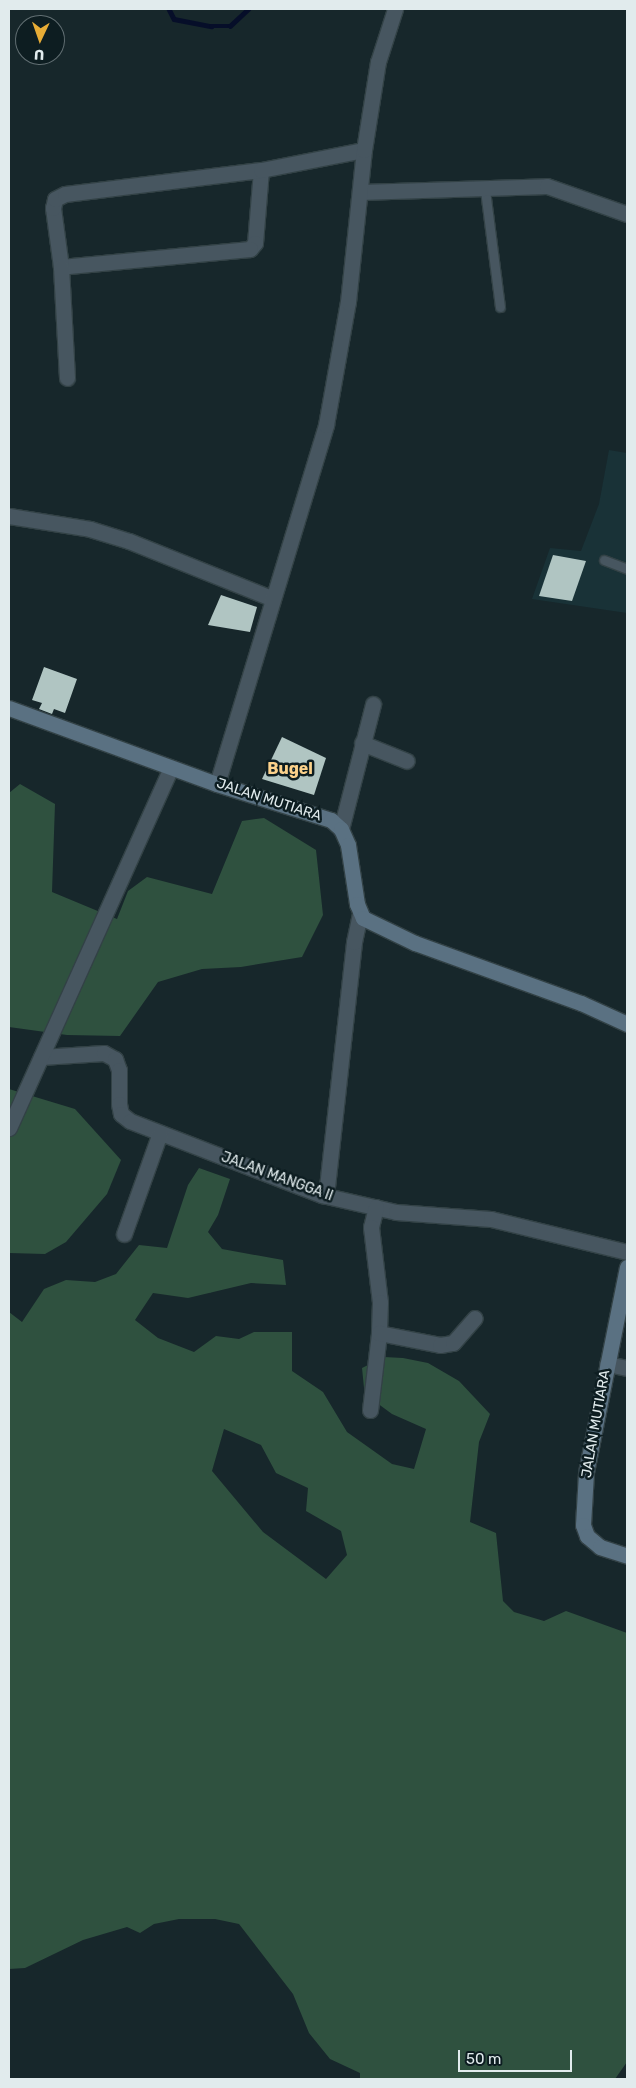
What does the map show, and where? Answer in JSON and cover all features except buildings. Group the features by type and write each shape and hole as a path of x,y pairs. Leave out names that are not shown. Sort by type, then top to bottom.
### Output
{"street":[{"path":"217,784 326,425 348,302 364,150 378,62 394,9"},
{"path":"67,378 61,267 53,208 55,200 65,194 261,170 364,150"},
{"path":"61,267 250,249 255,243 261,170"},
{"path":"360,192 485,190 546,186 627,214"},
{"path":"9,516 90,529 130,542 273,599"},
{"path":"326,1196 354,942 360,913 348,845 341,829 373,704"},
{"name":"JALAN MUTIARA","path":"9,708 217,784 332,820 341,829"},
{"path":"362,743 407,761"},
{"path":"9,1128 171,768"},
{"path":"360,913 372,923 415,943 581,1003 627,1024"},
{"name":"JALAN MANGGA II","path":"41,1057 93,1052 115,1059 119,1070 121,1114 130,1121 326,1196 396,1212 491,1218 627,1252"},
{"path":"124,1234 160,1133"},
{"path":"370,1410 380,1302 371,1227 376,1208"},
{"name":"JALAN MUTIARA","path":"627,1267 586,1473 582,1525 587,1536 600,1547 627,1556"},
{"path":"378,1332 440,1345 453,1342 475,1318"},
{"path":"607,1364 627,1368"}],"lane":[{"path":"485,190 500,307"},
{"path":"604,560 627,569"}],"shaded area":[{"path":"609,450 627,453 627,613 532,599 550,548 581,551 599,504"}],"green space":[{"path":"20,784 55,804 52,892 117,919 128,891 147,877 212,894 242,821 264,818 316,850 323,915 302,957 241,967 202,969 158,982 120,1036 67,1035 9,1027 9,793"},
{"path":"9,1089 75,1109 121,1160 107,1194 66,1242 45,1254 9,1253"},
{"path":"199,1168 230,1179 218,1215 208,1232 222,1249 283,1260 286,1285 251,1283 188,1298 153,1293 135,1320 158,1338 194,1352 216,1336 239,1339 254,1332 292,1332 292,1371 323,1392 347,1432 392,1464 414,1469 426,1429 392,1414 377,1403 364,1388 362,1368 384,1357 403,1358 428,1363 459,1381 490,1414 479,1442 470,1522 496,1533 503,1601 514,1612 544,1621 566,1611 627,1633 627,2062 615,2079 360,2079 360,2073 330,2059 309,2033 293,1994 239,1924 215,1919 179,1919 154,1924 140,1933 127,1927 83,1940 25,1968 9,1969 9,1312 22,1322 44,1289 66,1280 95,1282 116,1274 139,1245 167,1248 188,1185","holes":["224,1429 261,1445 276,1473 308,1488 306,1511 341,1531 347,1555 326,1579 263,1532 212,1471"]}],"waterway":[{"path":"169,9 174,19 211,26 230,26 248,9"}],"district":[{"name":"Bugel","path":"290,769"}]}
